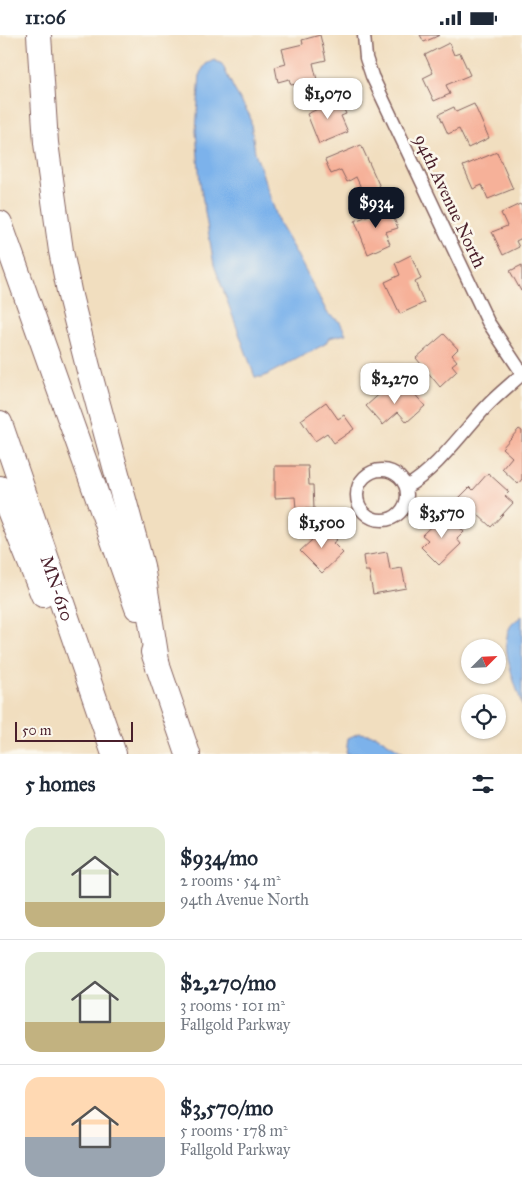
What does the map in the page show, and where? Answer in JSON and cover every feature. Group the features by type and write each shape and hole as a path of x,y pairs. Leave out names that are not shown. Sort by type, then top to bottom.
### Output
{"highway":[{"path":"39,35 46,143 61,251 88,367 142,566 158,667"},
{"path":"1,227 188,754"},
{"name":"MN-610","path":"0,423 114,754"},
{"path":"0,488 44,597 73,679 103,754"}],"street":[{"name":"94th Avenue North","path":"364,35 366,58 372,76 488,322 522,374"},
{"path":"406,487 436,464 487,406 522,374"}],"water":[{"path":"214,60 222,64 250,116 255,152 280,226 328,314 340,322 346,334 329,338 325,344 263,377 255,377 214,265 200,183 196,131 200,73 206,64"},
{"path":"522,616 522,705 507,655 506,645 507,635 514,623"},
{"path":"359,733 375,735 405,754 346,754 348,738"}],"building":[{"path":"320,35 326,60 313,63 317,80 291,85 289,79 278,82 275,67 286,64 282,49 303,44 302,40"},
{"path":"420,35 440,35 424,42"},
{"path":"449,43 454,55 460,53 470,75 446,85 450,94 434,101 423,78 433,73 425,55"},
{"path":"337,94 346,114 341,116 348,132 319,144 307,114 324,106 321,100"},
{"path":"474,104 489,138 468,148 459,129 448,134 439,114 454,107 456,112"},
{"path":"361,145 380,187 364,194 356,177 347,182 341,170 331,174 325,160"},
{"path":"497,152 513,189 488,199 482,185 473,189 463,166"},
{"path":"520,204 522,207 522,238 516,241 519,247 503,255 492,232 507,226 501,213"},
{"path":"389,207 398,228 385,232 390,244 368,254 355,221"},
{"path":"411,255 421,279 415,282 424,303 400,314 385,282 400,275 395,263"},
{"path":"522,265 522,291 521,291 510,271"},
{"path":"444,334 458,349 452,355 457,361 452,365 457,371 440,387 416,358"},
{"path":"393,382 406,396 412,391 425,406 407,422 398,412 383,425 366,406"},
{"path":"326,402 338,419 344,415 354,429 334,443 327,433 315,441 301,420"},
{"path":"519,429 522,431 522,479 518,484 502,469 512,457 502,448"},
{"path":"275,466 308,466 309,485 313,485 314,509 296,509 295,497 275,498"},
{"path":"488,473 509,492 505,496 513,503 491,527 476,513 470,520 453,504 470,487 473,490"},
{"path":"446,512 464,532 457,539 461,544 439,565 421,547 428,540 422,535"},
{"path":"321,523 337,540 333,543 343,553 322,573 300,551 312,540 308,536"},
{"path":"387,552 390,570 402,568 406,588 373,594 369,571 365,571 363,556"}]}
